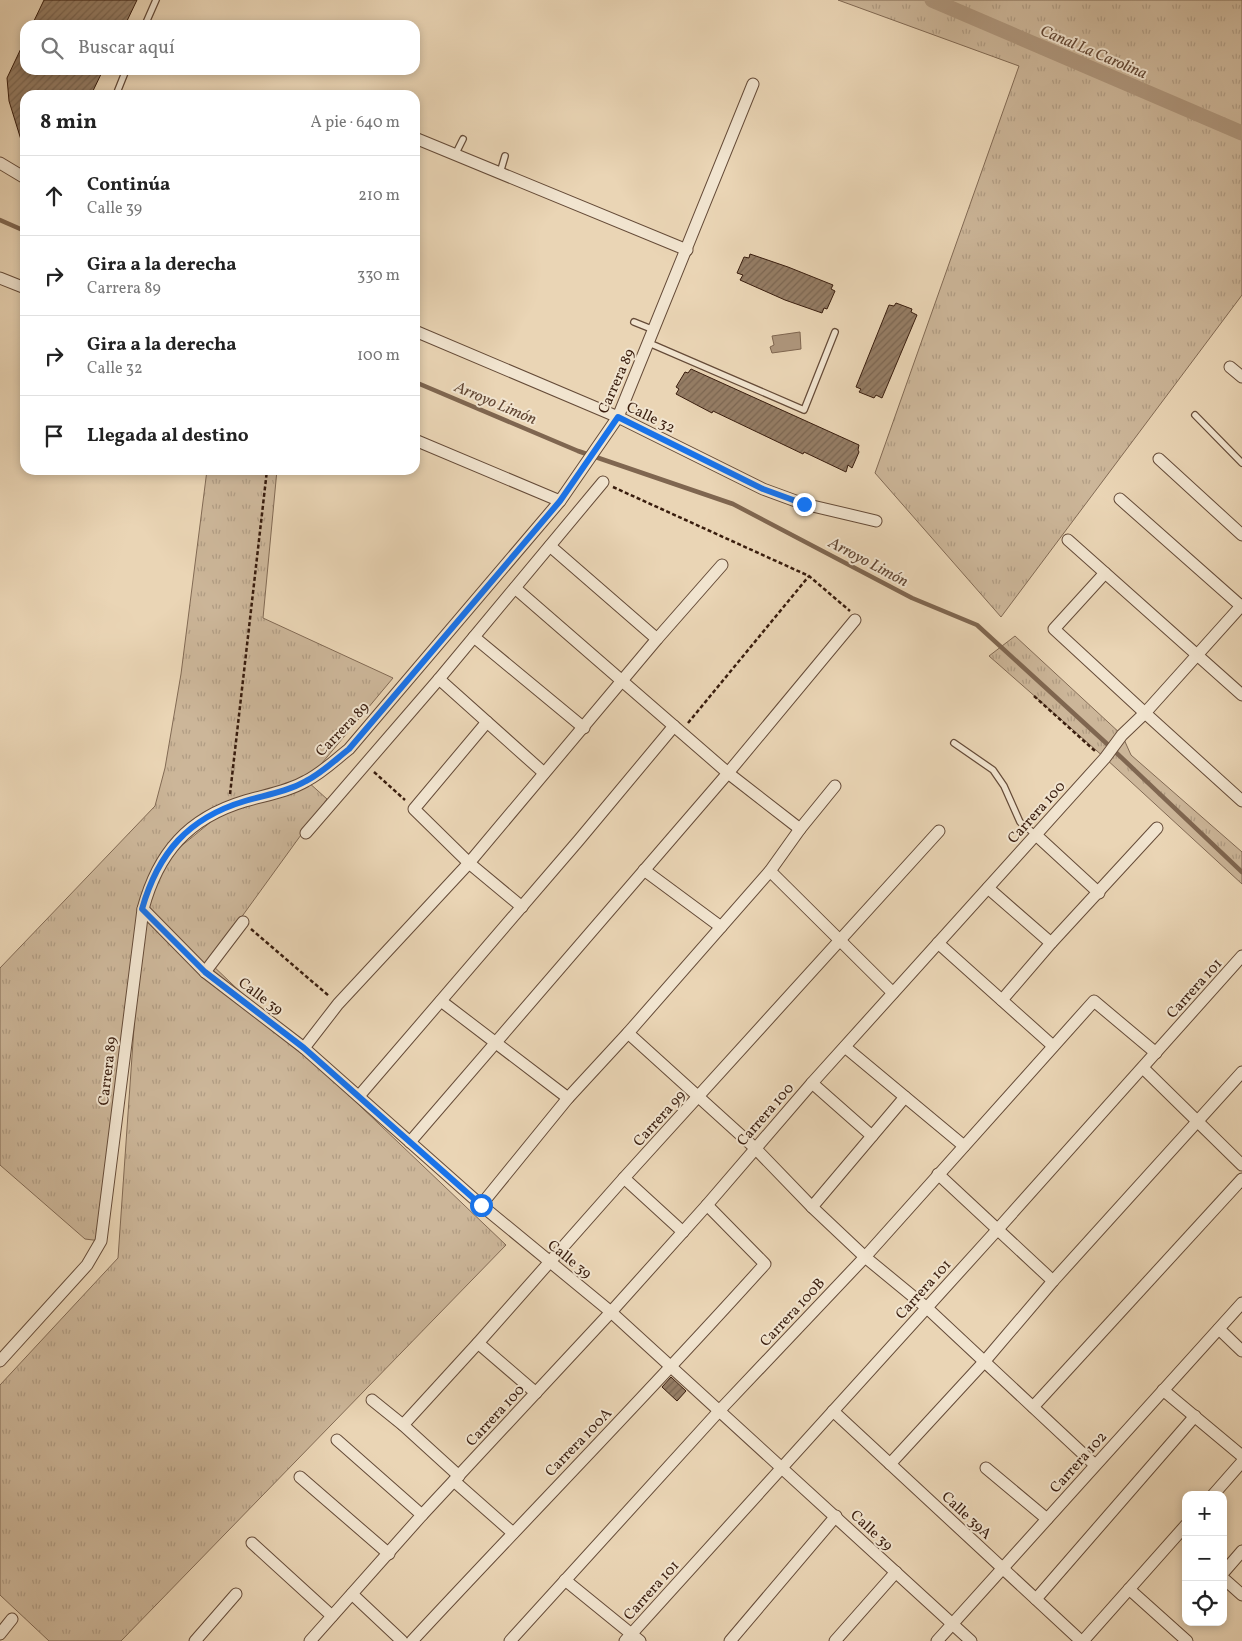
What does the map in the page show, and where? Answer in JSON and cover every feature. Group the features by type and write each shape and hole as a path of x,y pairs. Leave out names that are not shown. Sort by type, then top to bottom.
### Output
{"street":[{"name":"Carrera 89","path":"0,1361 88,1265 101,1241 142,909 149,887 161,862 177,841 200,820 243,802 275,794 306,781 349,749 560,501 615,421 649,343 753,84"},
{"path":"420,140 686,250"},
{"path":"0,164 20,175"},
{"path":"0,278 20,286"},
{"name":"Calle 32","path":"420,333 763,489 804,504 876,521"},
{"path":"1230,367 1242,377"},
{"path":"420,442 560,501"},
{"path":"1159,459 1242,535"},
{"path":"306,833 439,679 603,482"},
{"path":"1120,499 1242,606"},
{"path":"1068,540 1242,695"},
{"path":"550,546 657,639"},
{"path":"304,1048 338,1004 469,863 657,639 722,565"},
{"path":"1105,574 1054,629 1242,801"},
{"path":"515,588 728,773 800,829"},
{"name":"Carrera 100","path":"310,1641 422,1515 611,1312 707,1205 812,1083 1102,762 1122,735 1145,713 1242,606"},
{"path":"410,1142 728,773 855,620"},
{"path":"474,637 584,728"},
{"path":"439,679 544,773"},
{"path":"487,722 414,809 469,863 522,907"},
{"path":"359,1096 678,729"},
{"path":"481,1205 568,1098 628,1033 770,871 800,829 835,786"},
{"path":"1002,1000 1051,943 1157,828"},
{"name":"Carrera 99","path":"402,1425 939,831"},
{"path":"1036,835 1099,893"},
{"path":"644,870 721,927"},
{"path":"770,871 893,993"},
{"path":"988,888 1051,943"},
{"name":"Calle 39","path":"142,909 205,972 304,1048 481,1205 611,1312 971,1641"},
{"path":"205,972 242,922"},
{"path":"938,943 1053,1046"},
{"name":"Carrera 101","path":"632,1639 782,1468 1242,956"},
{"path":"441,1001 568,1098"},
{"name":"Carrera 100B","path":"510,1641 720,1410 865,1257 1094,1001 1156,1053"},
{"path":"628,1033 755,1148 812,1207 865,1257 927,1308 1095,1465"},
{"path":"845,1047 964,1146"},
{"path":"1143,1068 1242,1165"},
{"path":"890,1464 984,1362 1052,1281 1242,1072"},
{"path":"812,1083 872,1136"},
{"path":"812,1207 905,1097"},
{"path":"938,1174 1052,1281"},
{"path":"624,1178 683,1232"},
{"path":"1033,1407 1242,1179"},
{"name":"Carrera 100A","path":"412,1641 672,1367 765,1264 707,1205"},
{"name":"Carrera 102","path":"937,1641 1242,1303"},
{"path":"1218,1329 1242,1351"},
{"path":"478,1343 536,1393"},
{"path":"1163,1390 1242,1456"},
{"path":"372,1400 402,1425 513,1533"},
{"name":"Calle 39A","path":"833,1411 1082,1641"},
{"path":"1036,1600 1195,1416"},
{"path":"338,1440 422,1515"},
{"path":"1217,1491 1242,1462"},
{"path":"986,1468 1046,1519"},
{"path":"300,1477 389,1554"},
{"path":"730,1641 836,1516"},
{"path":"1082,1641 1182,1529"},
{"path":"1177,1535 1182,1540"},
{"path":"252,1543 332,1616"},
{"path":"1227,1568 1242,1551"},
{"path":"835,1641 896,1572"},
{"path":"565,1580 632,1639"},
{"path":"1226,1581 1242,1595"},
{"path":"1129,1589 1187,1641"},
{"path":"195,1641 236,1594"},
{"path":"352,1594 402,1641"},
{"path":"0,1634 12,1619"}],"lane":[{"path":"147,20 156,0"},
{"path":"118,90 124,75"},
{"path":"455,155 463,139"},
{"path":"500,173 505,156"},
{"path":"634,322 654,330"},
{"path":"649,343 804,410 835,332"},
{"path":"1195,415 1242,463"},
{"path":"954,744 993,770 1004,786 1020,822 1036,835"}],"path":[{"path":"229,808 266,475"},
{"path":"603,482 810,576 853,614 855,620"},
{"path":"678,729 810,576"},
{"path":"1034,696 1096,752 1102,762"},
{"path":"366,764 414,809"},
{"path":"242,922 338,1004"}],"green space":[{"path":"838,0 1242,0 1242,295 1001,617 875,473 1019,66"},
{"path":"206,475 277,475 263,618 393,678 307,781 327,799 209,962 506,1245 121,1641 49,1641 0,1595 0,1385 118,1258 140,941 101,1241 85,1239 0,1165 0,968 155,806 165,768 181,674","holes":["223,812 169,856 177,841"]},
{"path":"1015,636 1122,735 1131,755 1242,852 1242,884 1105,758 989,656"}],"shaded area":[{"path":"800,332 801,349 772,353 770,347 774,345 772,336"}],"building":[{"path":"44,0 137,0 127,20 34,20"},
{"path":"20,51 20,75 101,75 93,90 20,90 20,137 9,101 7,78"},
{"path":"750,254 833,285 831,289 835,291 827,309 824,308 822,313 785,300 740,280 743,275 737,273 744,257 749,258"},
{"path":"896,303 912,309 911,312 917,315 882,398 876,395 874,398 859,392 861,389 856,387 889,305 894,306"},
{"path":"691,369 859,445 859,452 852,468 848,465 846,472 804,452 803,454 713,411 712,413 676,394 679,389 676,387 685,372 688,373"},
{"path":"671,1377 686,1391 677,1401 662,1387"}],"waterway":[{"name":"Canal La Carolina","path":"932,0 1242,133"},
{"name":"Arroyo Limón","path":"0,220 20,229"},
{"name":"Arroyo Limón","path":"420,384 578,451 733,504 912,598 977,625 1105,742 1242,872"}],"route":[{"path":"481,1205 304,1048 205,972 142,909 149,887 161,862 177,841 200,820 243,802 275,794 306,781 349,749 560,501 618,417 763,489 804,504"}]}
